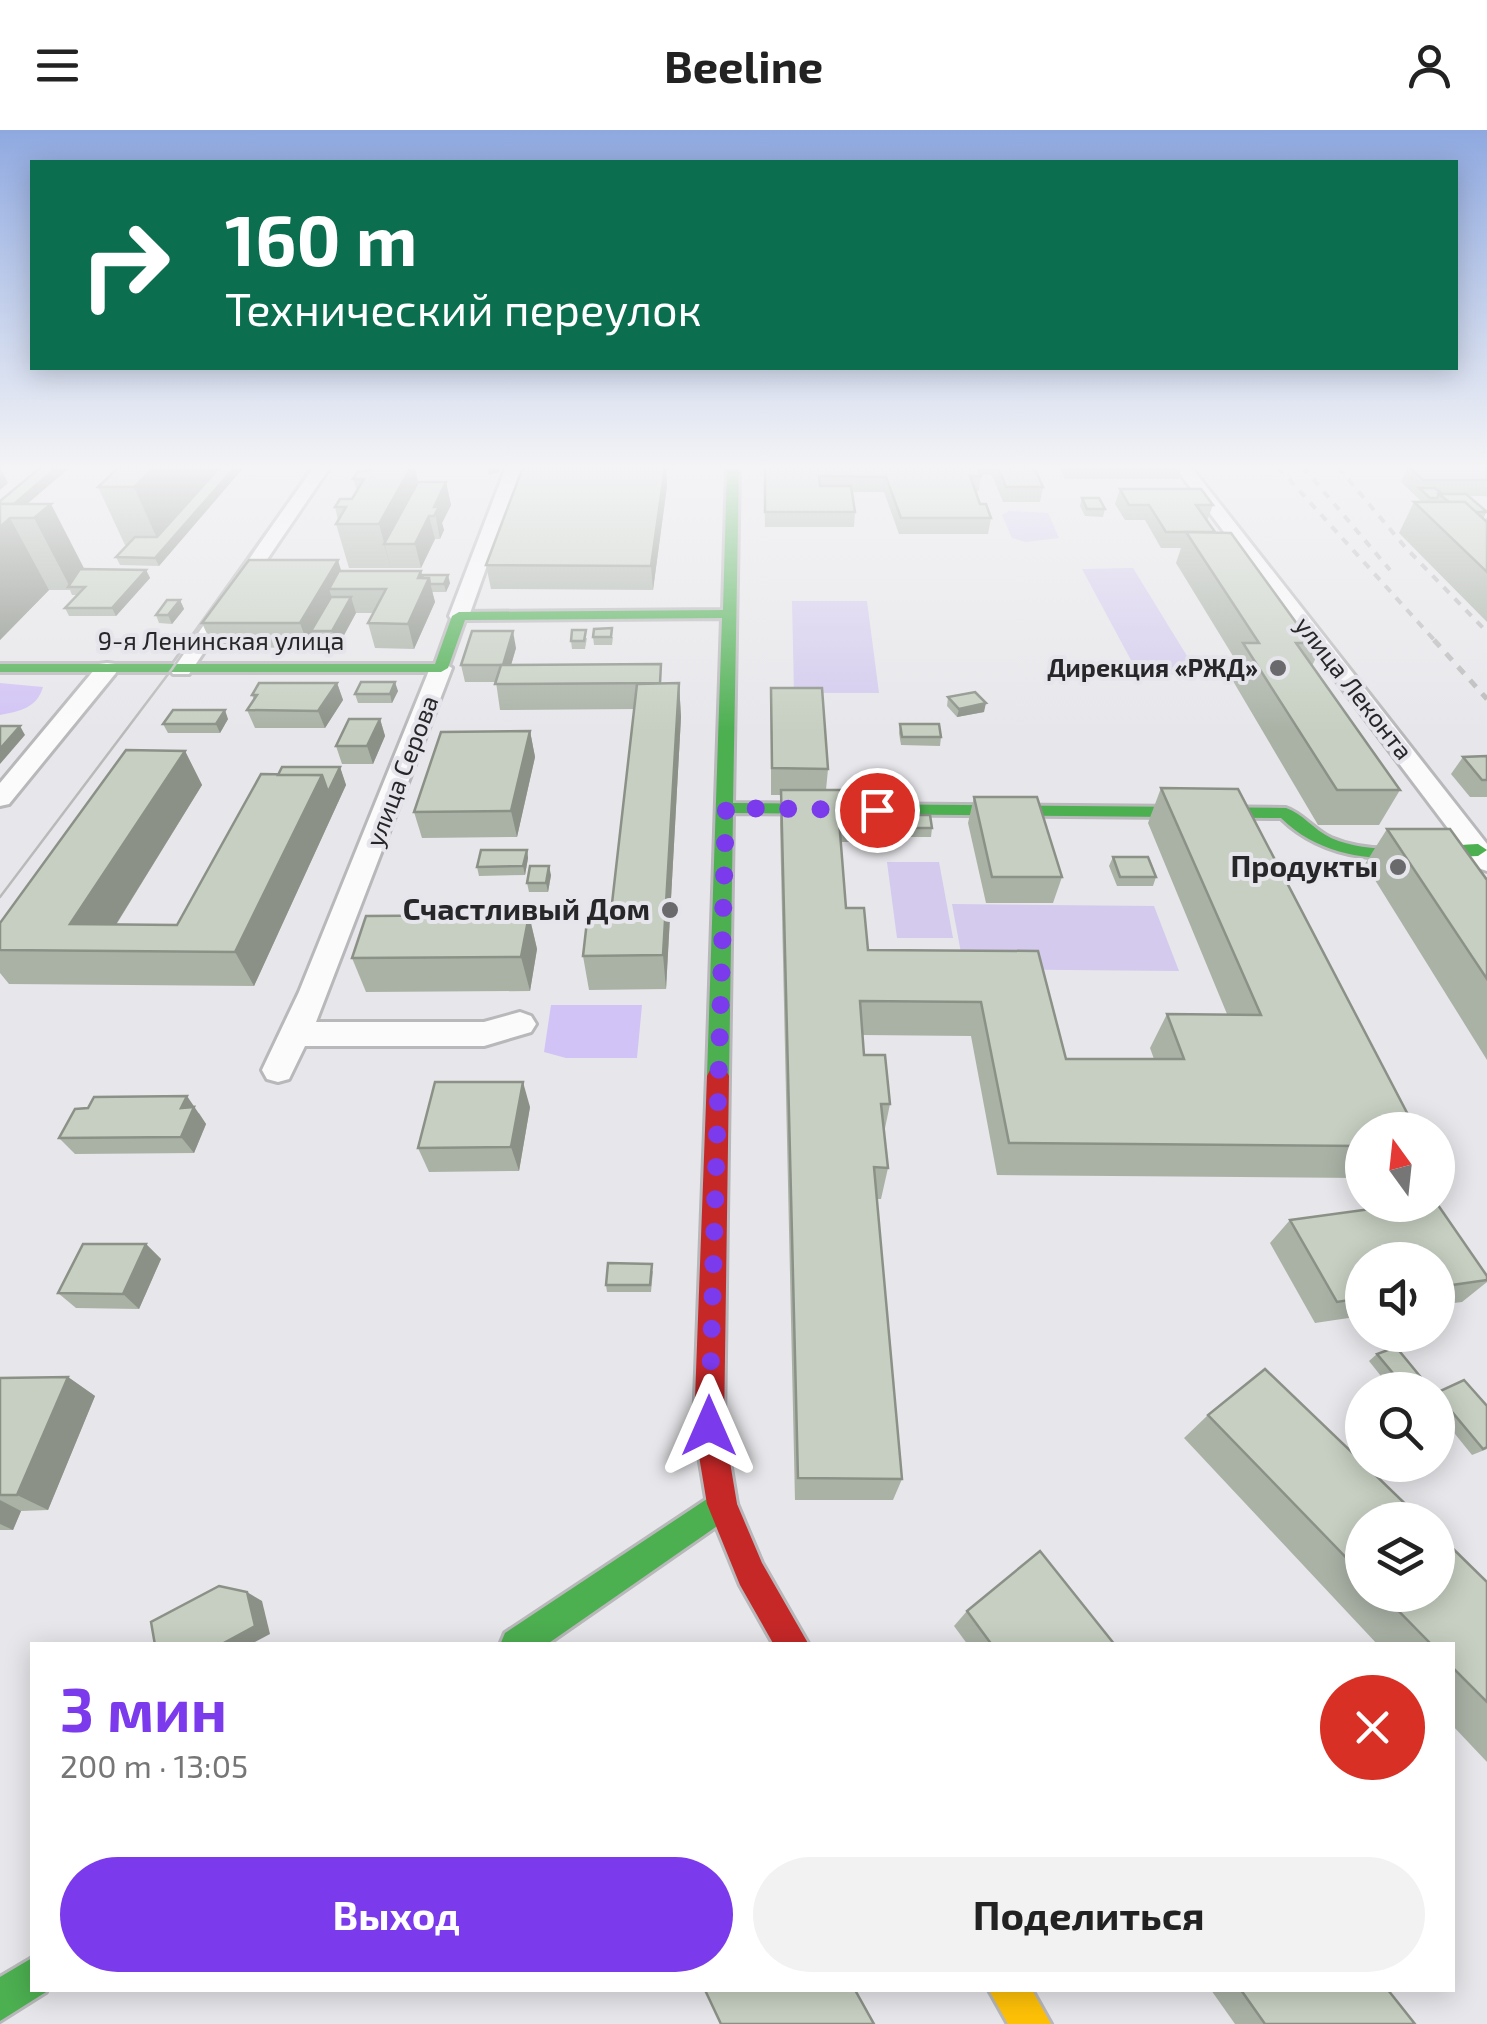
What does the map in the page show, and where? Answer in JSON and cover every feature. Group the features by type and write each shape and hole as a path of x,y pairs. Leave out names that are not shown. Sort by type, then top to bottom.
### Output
{"main road":[{"path":"730,555 709,1426 722,1504 751,1574 790,1642"},
{"path":"459,616 728,614"},
{"name":"улица Серова","path":"441,668 459,616"},
{"name":"9-я Ленинская улица","path":"0,668 441,668"},
{"path":"726,808 1286,813 1303,834 1341,851 1483,856"},
{"path":"520,1642 722,1504"},
{"path":"0,2000 30,1979"},
{"path":"1010,1992 1030,2024"}],"street":[{"path":"181,669 260,555"},
{"name":"улица Серова","path":"459,616 481,555"},
{"name":"улица Леконта","path":"1251,555 1483,856"},
{"name":"улица Серова","path":"278,1070 441,668"},
{"path":"0,798 108,669"},
{"path":"294,1034 484,1034 520,1024"}],"shaded area":[{"path":"1133,568 1198,674 1139,675 1082,569"},
{"path":"792,601 867,601 879,693 794,693"},
{"path":"0,683 43,687 32,704 0,715"},
{"path":"887,862 939,862 953,938 897,938"},
{"path":"952,904 1154,906 1179,971 964,969"},
{"path":"551,1005 642,1005 637,1058 566,1058 544,1052"}],"building":[{"path":"118,555 157,555 155,558"},
{"path":"490,555 653,555 651,566 486,565"},
{"path":"1201,555 1247,555 1300,628 1311,629 1323,643 1296,643 1400,790 1337,790 1243,643 1259,643"},
{"path":"1470,555 1487,555 1487,572"},
{"path":"249,560 338,560 300,623 202,623"},
{"path":"80,569 146,570 112,608 65,608 85,587 68,587"},
{"path":"339,571 421,571 418,578 429,578 408,624 368,623 386,589 329,589"},
{"path":"422,575 448,575 444,584 430,584 429,578"},
{"path":"331,597 351,597 332,631 311,631"},
{"path":"167,600 180,600 168,615 156,615"},
{"path":"612,628 611,637 593,637 594,629"},
{"path":"572,630 586,630 584,641 571,641"},
{"path":"472,631 513,631 503,665 461,665"},
{"path":"661,664 660,683 495,684 501,665"},
{"path":"361,682 395,682 390,694 355,694"},
{"path":"259,683 337,683 318,711 247,710 257,695 252,695"},
{"path":"679,683 663,955 583,956 587,921 610,921 637,684"},
{"path":"771,688 822,688 828,769 772,768"},
{"path":"975,692 986,703 959,709 948,697"},
{"path":"173,710 225,710 216,724 163,724"},
{"path":"349,719 380,719 367,746 336,746"},
{"path":"900,724 939,724 941,737 902,737"},
{"path":"0,726 20,726 0,749"},
{"path":"530,731 511,811 414,812 441,732"},
{"path":"126,750 185,751 70,924 177,925 261,774 322,775 235,952 0,950 0,923"},
{"path":"1487,756 1487,780 1482,780 1463,757"},
{"path":"282,767 340,767 328,792 322,775 278,775"},
{"path":"1161,788 1238,789 1407,1112 1345,1112 1345,1146 1009,1143 981,1002 860,1001 864,1055 885,1055 890,1104 881,1104 888,1168 874,1167 902,1479 798,1478 781,790 852,790 853,807 838,807 846,908 864,908 868,950 1038,951 1066,1059 1184,1059 1167,1014 1261,1015"},
{"path":"974,797 1037,797 1062,877 992,877"},
{"path":"899,815 930,815 932,828 901,828"},
{"path":"1387,829 1450,829 1487,880 1487,979"},
{"path":"481,850 527,850 523,866 477,867"},
{"path":"1113,857 1148,857 1156,877 1120,877"},
{"path":"530,866 549,866 546,883 527,883"},
{"path":"529,915 521,957 352,958 366,916"},
{"path":"435,1082 523,1082 511,1147 418,1148"},
{"path":"187,1096 181,1108 194,1107 181,1137 59,1138 75,1109 88,1108 94,1097"},
{"path":"1345,1212 1345,1222 1450,1222 1487,1280 1455,1285 1455,1242 1345,1242 1345,1301 1337,1302 1290,1220"},
{"path":"83,1244 146,1244 123,1294 58,1293"},
{"path":"608,1263 652,1264 650,1285 606,1285"},
{"path":"1400,1352 1417,1372 1392,1372 1377,1354"},
{"path":"1265,1369 1345,1446 1345,1482 1383,1482 1403,1502 1345,1502 1345,1556 1208,1415"},
{"path":"68,1377 17,1495 0,1495 0,1378"},
{"path":"1464,1380 1487,1406 1487,1447 1483,1449 1455,1415 1455,1384"},
{"path":"1040,1551 1113,1642 990,1642 967,1611"},
{"path":"1455,1551 1487,1582 1487,1702 1455,1670 1455,1642 1429,1642 1400,1612 1455,1612"},
{"path":"219,1586 247,1592 255,1626 226,1642 154,1642 151,1622"},
{"path":"706,1992 856,1992 874,2024 721,2024"},
{"path":"1242,1992 1390,1992 1415,2024 1265,2024"}],"tram line":[{"path":"0,897 172,669 250,555"}],"railway":[{"path":"1358,555 1436,642"},
{"path":"1378,555 1390,570"},
{"path":"1413,555 1487,632"},
{"path":"1434,640 1487,699"}],"traffic: fast":[{"path":"718,1076 731,555"},
{"path":"0,668 441,668 459,616 728,614"},
{"path":"726,808 1286,813 1305,831 1349,849 1401,853 1478,850"},
{"path":"521,1642 722,1504"},
{"path":"0,2001 30,1979"}],"traffic: slow":[{"path":"1010,1992 1031,2024"}],"traffic: jam":[{"path":"718,1076 709,1426 722,1504 751,1574 790,1642"}],"place":[{"name":"Дирекция «РЖД»","path":"1278,668"},
{"name":"Продукты","path":"1398,867"},
{"name":"Счастливый Дом","path":"670,910"}],"route":[{"path":"709,1426 726,808 877,810"}]}
